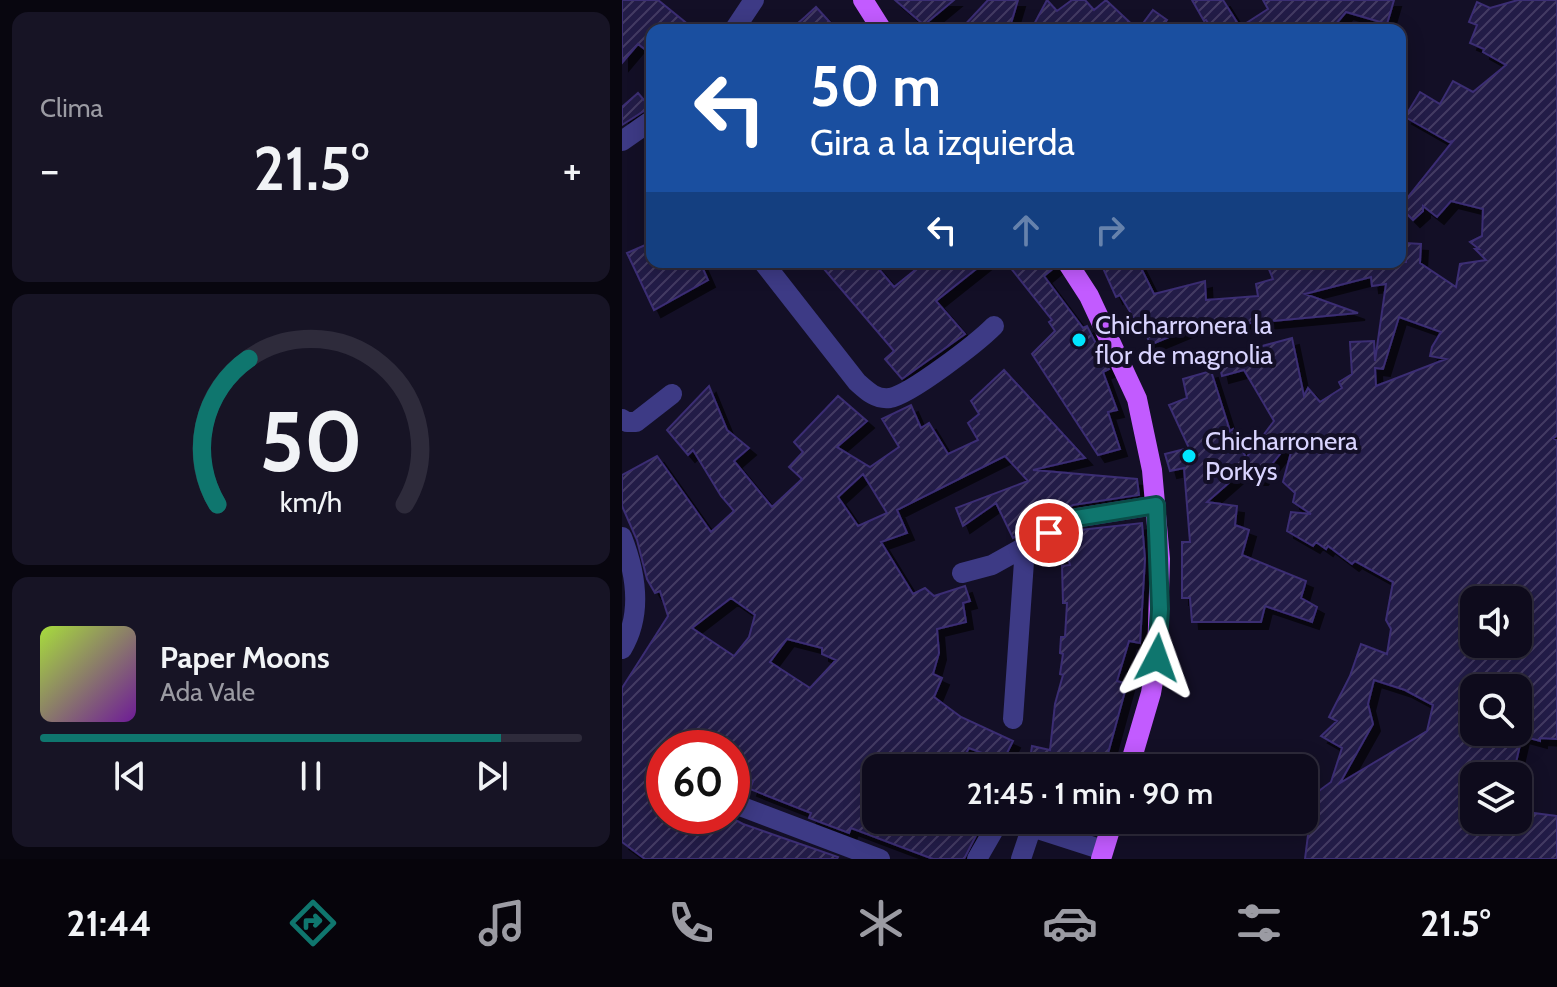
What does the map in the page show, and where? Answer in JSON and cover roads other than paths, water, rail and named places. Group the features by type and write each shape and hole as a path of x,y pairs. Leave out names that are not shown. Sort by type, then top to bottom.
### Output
{"main road":[{"path":"863,0 878,24"},
{"path":"1071,268 1089,296 1137,399 1147,439 1156,505 1160,572 1157,658 1133,754"},
{"path":"1102,854 1108,834"}],"street":[{"path":"738,24 754,0"},
{"path":"622,141 646,124"},
{"path":"768,268 838,359 874,397 891,398 910,388 976,343 994,326"},
{"path":"622,419 636,422 672,394"},
{"path":"962,573 992,565 1076,518 1156,505"},
{"path":"622,537 633,566 636,611 628,640 622,649"},
{"path":"1013,719 1025,547"},
{"path":"750,810 880,859"},
{"path":"977,859 991,834"},
{"path":"1021,859 1029,834"},
{"path":"1052,834 1102,854"}],"place":[{"name":"Chicharronera la flor de magnolia","path":"1079,340"},
{"name":"Chicharronera Porkys","path":"1189,456"}]}
